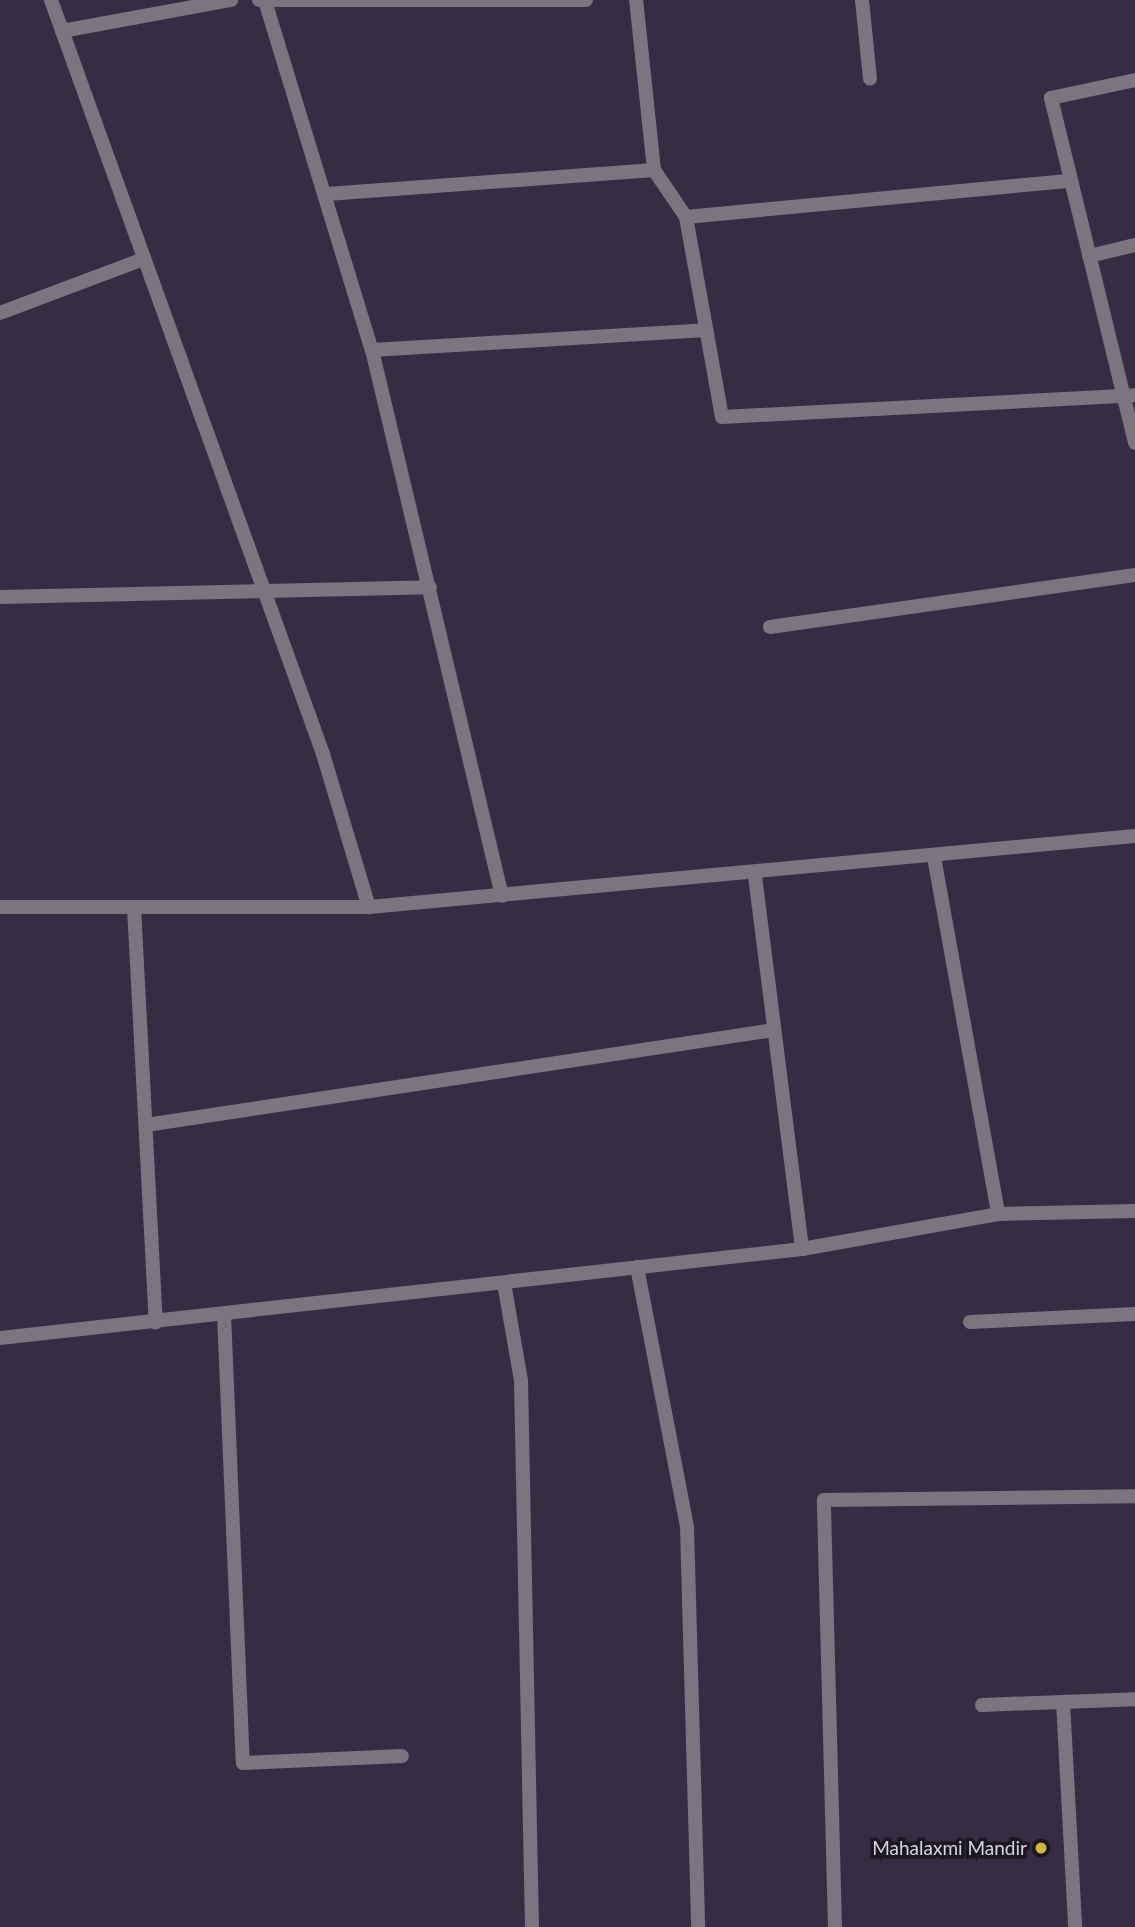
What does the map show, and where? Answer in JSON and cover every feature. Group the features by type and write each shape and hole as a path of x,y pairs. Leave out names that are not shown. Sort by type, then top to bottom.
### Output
{"street":[{"path":"51,0 264,591 369,907"},
{"path":"62,31 231,0"},
{"path":"502,896 372,350 327,194 261,1 586,0"},
{"path":"636,0 654,170 686,217 722,416 1129,396"},
{"path":"862,0 870,79"},
{"path":"1135,80 1051,98 1089,256 1129,396 1135,443"},
{"path":"327,194 654,170"},
{"path":"686,217 1070,181"},
{"path":"1089,256 1135,245"},
{"path":"0,313 144,259"},
{"path":"372,350 706,330"},
{"path":"770,627 1135,575"},
{"path":"0,597 430,587"},
{"path":"0,907 369,907 755,876 1135,836"},
{"path":"934,857 998,1214"},
{"path":"755,876 802,1249"},
{"path":"134,907 156,1322"},
{"path":"146,1125 774,1030"},
{"path":"0,1338 802,1249 998,1214 1135,1211"},
{"path":"637,1267 687,1527 698,1927"},
{"path":"504,1283 521,1380 532,1927"},
{"path":"224,1314 243,1763 402,1756"},
{"path":"970,1322 1135,1314"},
{"path":"835,1927 824,1500 1135,1496"},
{"path":"982,1705 1135,1699"},
{"path":"1063,1702 1074,1927"}],"place":[{"name":"Mahalaxmi Mandir","path":"1041,1848"}]}
